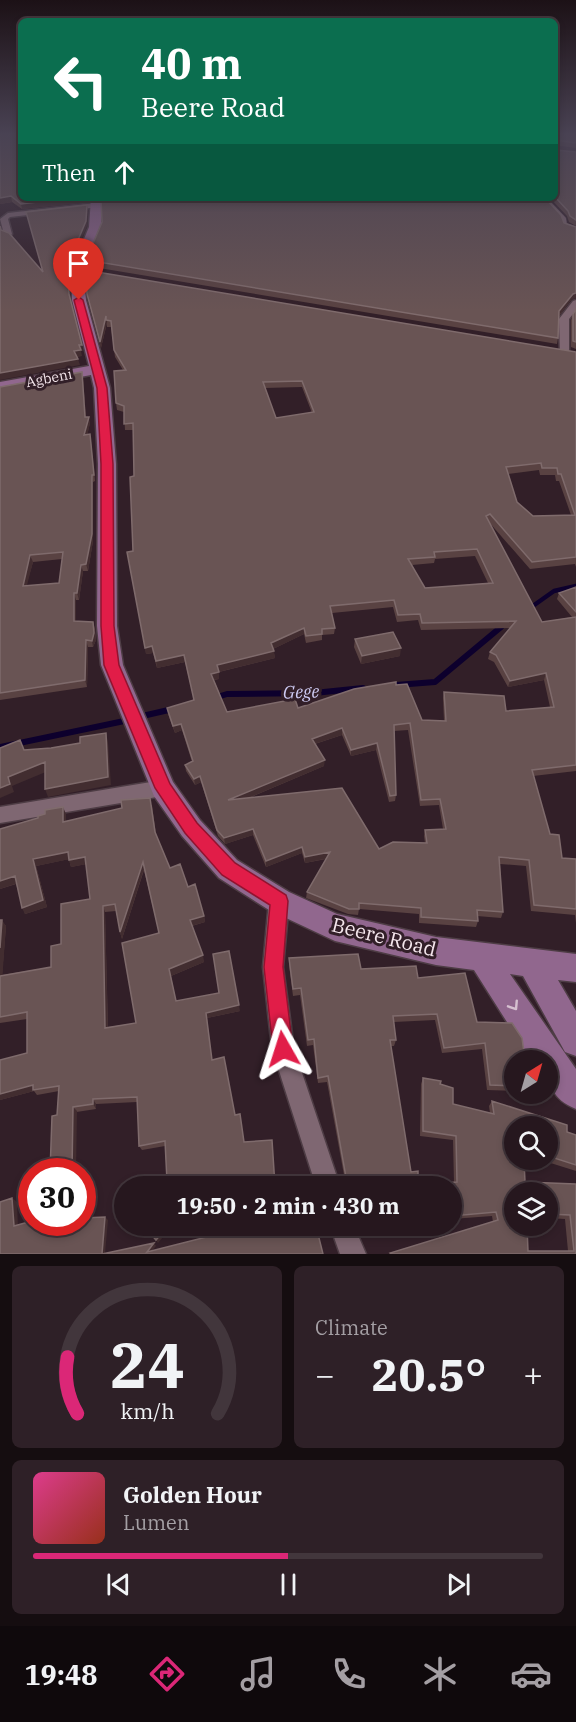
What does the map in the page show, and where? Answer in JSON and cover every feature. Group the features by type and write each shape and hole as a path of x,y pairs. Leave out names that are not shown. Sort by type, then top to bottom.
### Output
{"main road":[{"name":"Beere Road","path":"96,201 91,239 82,271 79,300 102,388 107,464 107,626 112,665 163,788 191,828 228,869 279,901 335,927 436,951 576,968"},
{"name":"Agbeni","path":"0,387 97,369"},
{"path":"482,957 553,1066 576,1093"},
{"path":"532,963 576,1041"}],"street":[{"path":"8,234 2,219 8,215 96,201"},
{"path":"576,303 564,319 558,351 576,353"},
{"path":"0,815 163,788"},
{"path":"279,901 273,967 283,1049 325,1176"},
{"path":"346,1236 353,1254"}],"lane":[{"path":"547,201 564,219 565,225 570,229 576,229"}],"building":[{"path":"0,194 18,194 18,201 46,201 21,204 11,196 0,198"},
{"path":"558,194 576,194 576,220 570,216 558,200"},
{"path":"101,201 548,201 561,215 564,223 576,227 576,293 559,311 558,338 86,260 102,222"},
{"path":"87,205 86,221 68,264 69,294 82,345 79,345 81,350 74,351 78,359 0,373 0,226 1,230 9,233 43,272 26,212"},
{"path":"85,270 576,352 576,557 532,562 490,514 486,516 542,622 576,617 576,765 532,770 550,834 559,835 562,858 576,859 576,909 534,905 529,860 499,857 503,912 477,910 478,921 421,917 421,908 359,903 359,909 349,909 307,892 330,852 305,857 302,847 266,861 253,829 224,838 217,830 200,776 194,779 185,765 193,761 181,724 173,726 167,708 194,700 184,655 156,661 152,646 145,648 127,552 133,551 130,477 134,476 133,423 124,424 124,406 116,403 114,371 126,370 114,350 111,321 106,320 106,316 100,342 87,294","holes":["302,381 314,412 276,418 263,382","541,463 542,468 557,468 575,515 533,516 517,502 506,467","477,549 493,583 425,588 408,559 435,557 434,552","394,600 398,615 420,614 422,623 516,621 490,652 496,655 510,681 546,673 554,707 506,711 504,696 444,692 446,721 422,720 407,684 396,685 396,682 354,689 298,708 295,699 227,712 211,674 219,672 217,665 274,651 271,643 304,628 306,636 322,634 322,629 335,628 330,606","410,723 421,800 440,799 446,829 425,830 427,843 393,842 379,849 342,788 228,800 325,760 312,739 342,728 351,750 377,743 390,796 396,795 394,725"]},
{"path":"576,309 576,342 573,341 573,314"},
{"path":"82,372 85,417 89,417 84,435 90,434 94,475 92,475 92,534 86,564 81,565 77,593 74,593 74,621 93,622 94,633 92,641 86,640 85,680 0,693 0,387","holes":["63,552 59,583 23,586 30,555"]},
{"path":"576,587 576,612 559,593"},
{"path":"393,632 401,648 362,656 355,639"},
{"path":"106,733 108,777 45,789 45,762 8,777 10,784 0,788 0,748 20,740 24,750 51,748 80,743 80,737"},
{"path":"150,798 155,832 170,868 180,864 188,887 195,884 204,916 190,920 203,955 169,969 176,1001 219,993 213,954 229,951 239,1005 206,1013 212,1060 224,1057 235,1115 240,1114 244,1142 272,1140 274,1176 167,1176 165,1141 139,1146 137,1097 93,1099 93,1104 73,1107 72,1158 50,1158 52,1116 57,1115 59,1086 33,1090 33,1085 0,1094 0,1060 27,1053 27,1012 0,1017 0,976 51,967 51,946 61,944 61,904 90,899 85,857 69,860 68,852 33,859 43,900 22,908 15,876 0,881 0,829 38,818 45,814 45,810 63,807 63,822 122,808 121,800","holes":["143,862 159,933 122,943 136,1023 105,1028 103,906 115,904 120,932"]},
{"path":"0,920 2,920 0,948"},
{"path":"358,954 361,969 416,966 418,978 465,973 477,1022 512,1023 522,1038 524,1050 504,1050 504,1086 490,1085 485,1043 444,1048 437,1014 393,1016 396,1040 390,1040 411,1172 418,1171 418,1176 346,1176 328,1076 318,1078 314,1039 308,1040 301,988 293,989 289,958"},
{"path":"423,1078 441,1081 440,1084 453,1088 453,1104 494,1114 492,1101 539,1116 504,1116 504,1170 524,1170 525,1182 504,1182 504,1236 527,1236 528,1251 574,1251 570,1215 558,1214 558,1183 576,1184 576,1254 390,1253 446,1236 462,1236 462,1231 498,1220 496,1212 462,1215 462,1176 457,1176 456,1136 423,1131"},
{"path":"558,1122 567,1125 567,1132 576,1135 576,1165 558,1159"},
{"path":"12,1198 14,1226 18,1225 18,1236 96,1236 96,1217 105,1217 102,1254 0,1254 0,1202"},
{"path":"210,1236 318,1236 323,1254 102,1254 154,1243 147,1252"}],"waterway":[{"name":"Gege","path":"530,608 554,591 576,586"},
{"name":"Gege","path":"499,629 504,625"},
{"name":"Gege","path":"396,685 435,682 501,627"},
{"name":"Gege","path":"214,698 227,694 314,693 363,688"},
{"name":"Gege","path":"138,717 173,709"},
{"name":"Gege","path":"0,747 129,720"}],"route":[{"path":"79,300 102,388 107,464 107,626 112,665 163,788 191,828 228,869 279,901 273,967 283,1049"}]}
